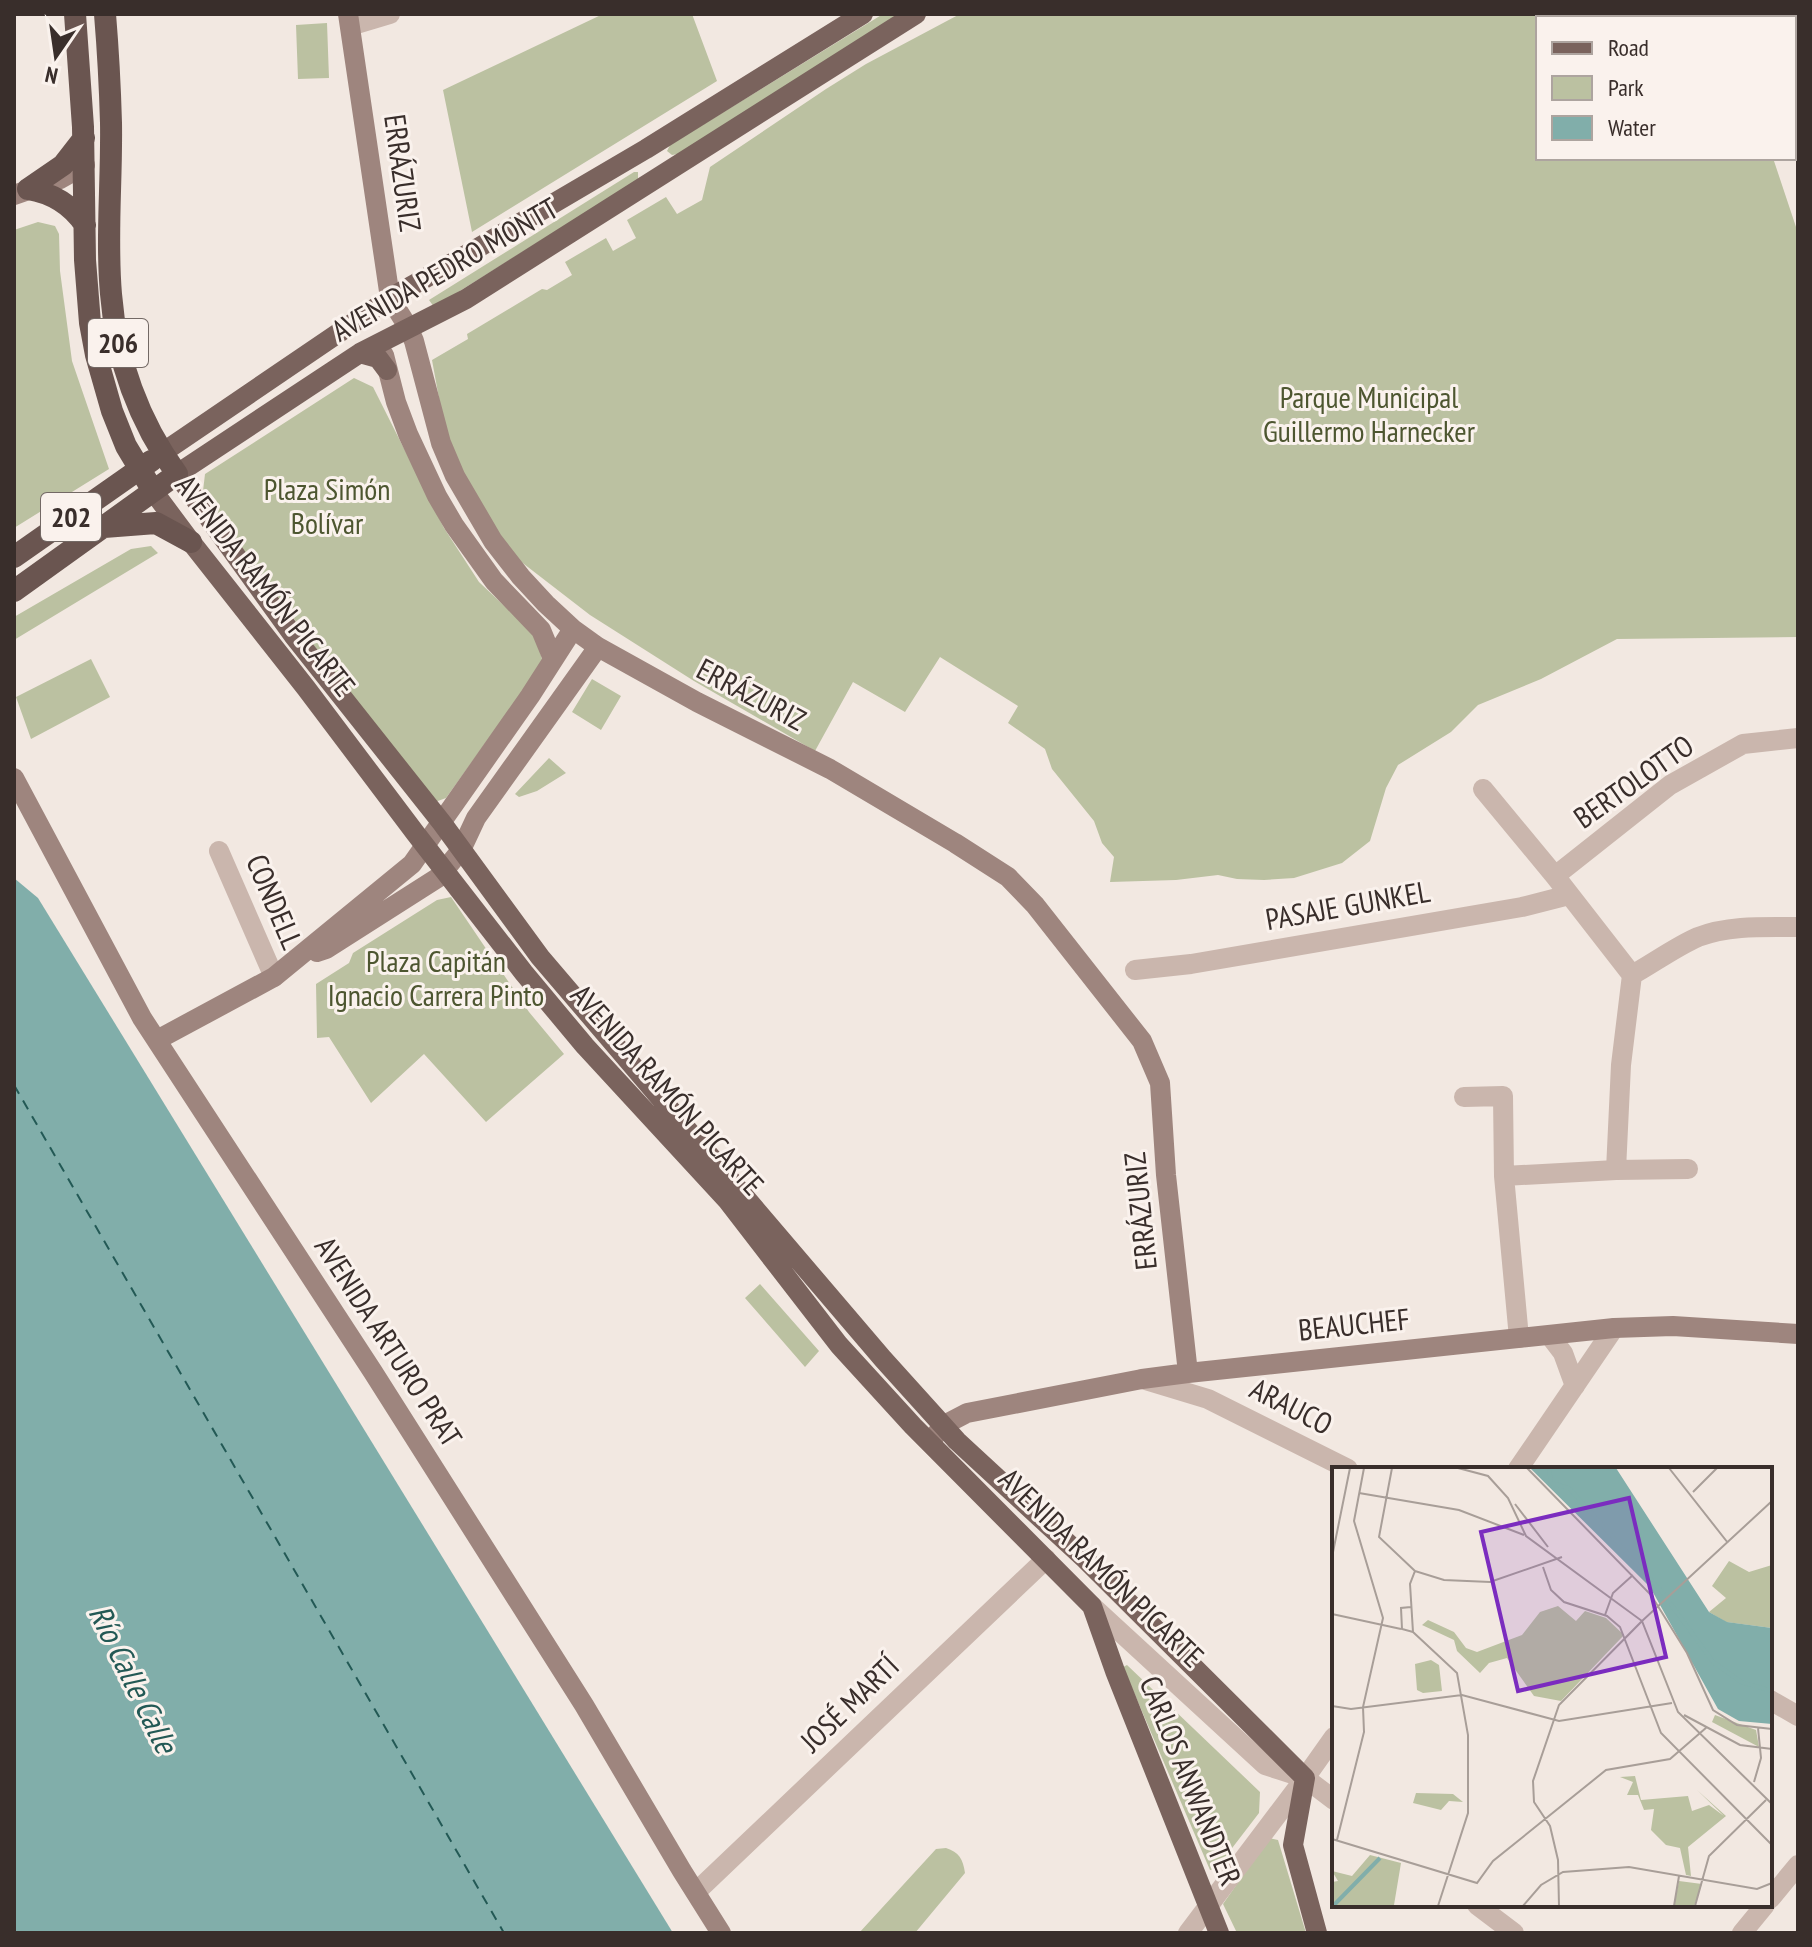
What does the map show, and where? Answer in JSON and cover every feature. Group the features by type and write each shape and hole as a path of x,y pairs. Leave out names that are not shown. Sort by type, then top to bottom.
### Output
{"highway":[{"name":"AVENIDA RAMÓN PICARTE","path":"75,14 84,138 86,292 96,355 122,439 153,491"},
{"name":"AVENIDA RAMÓN PICARTE","path":"105,14 111,123 110,270 114,322 132,388 150,431 177,474"},
{"path":"85,165 111,123"},
{"path":"21,192 63,165 84,138"},
{"path":"21,192 40,191 62,201 85,225"},
{"name":"AVENIDA PEDRO MONTT","path":"14,557 162,453"},
{"name":"AVENIDA PEDRO MONTT","path":"14,591 177,474"},
{"path":"102,527 156,523 191,542"}],"main road":[{"name":"AVENIDA PEDRO MONTT","path":"162,453 390,298 646,149 863,14"},
{"name":"AVENIDA PEDRO MONTT","path":"177,474 368,348 466,299 916,14"},
{"name":"ERRÁZURIZ","path":"349,20 390,298 408,327 441,443 455,476 493,541 521,577 573,629 598,647 697,702 830,769 955,843 1008,877 1045,917 1142,1041 1160,1083 1166,1175 1188,1373"},
{"path":"646,149 659,175"},
{"path":"21,192 60,179 85,165"},
{"path":"390,298 384,322 368,348 387,370 408,434 454,525 494,581 541,630 553,659"},
{"name":"AVENIDA RAMÓN PICARTE","path":"177,474 293,635 442,823 540,957 883,1359 957,1441 1085,1559 1305,1778"},
{"name":"AVENIDA RAMÓN PICARTE","path":"153,491 444,871 585,1046 727,1200 839,1345 913,1426 1092,1606"},
{"path":"157,1040 274,977 412,864 573,629"},
{"path":"299,957 326,949 444,871 461,850 476,818 598,647"},
{"name":"AVENIDA ARTURO PRAT","path":"14,778 142,1018 550,1651 721,1933"},
{"name":"BEAUCHEF","path":"930,1441 944,1425 967,1413 1188,1373 1614,1328 1673,1326 1798,1334"},
{"name":"CARLOS ANWANDTER","path":"1092,1606 1219,1933"},
{"path":"1305,1778 1293,1845 1317,1933"}],"street":[{"path":"349,20 390,14"},
{"name":"BERTOLOTTO","path":"1555,876 1670,785 1743,744 1798,738"},
{"path":"1483,789 1632,975 1621,1065 1616,1170"},
{"name":"CONDELL","path":"219,851 274,977"},
{"name":"PASAJE GUNKEL","path":"1135,970 1191,964 1522,907 1569,895"},
{"path":"1632,975 1697,938 1726,930 1798,927"},
{"path":"1464,1097 1503,1096 1504,1176 1519,1338"},
{"path":"1504,1176 1688,1169"},
{"path":"1519,1467 1614,1328"},
{"path":"1550,1336 1563,1353 1575,1386"},
{"name":"ARAUCO","path":"1188,1373 1208,1399"},
{"name":"ARAUCO","path":"1142,1379 1208,1399 1344,1467"},
{"name":"JOSÉ MARTÍ","path":"696,1892 1046,1559"},
{"name":"AVENIDA RAMÓN PICARTE","path":"1092,1606 1265,1765 1305,1778 1332,1798"},
{"path":"1772,1701 1798,1716"},
{"path":"1188,1933 1332,1740"},
{"path":"1772,1897 1798,1865"},
{"path":"1480,1907 1514,1933"},
{"path":"1742,1933 1763,1907"}],"green space":[{"path":"603,14 692,14 717,81 472,232 443,90"},
{"path":"883,14 904,14 678,154 672,155 667,151 670,145"},
{"name":"Parque Municipal Guillermo Harnecker","path":"960,14 1714,14 1536,16 1536,160 1774,160 1798,233 1798,637 1617,639 1541,679 1478,705 1451,732 1398,765 1386,788 1370,841 1342,863 1294,878 1264,880 1218,875 1110,882 1114,857 1102,843 1094,821 1052,769 1045,749 1008,723 1018,706 940,657 905,712 853,682 815,751 694,681 590,615 511,554 449,453 432,360 468,339 467,334 542,289 547,290 572,275 565,262 606,238 613,251 636,238 627,220 666,197 677,214 702,200 710,167 866,64"},
{"path":"327,23 329,78 298,79 296,25"},
{"path":"638,172 638,180 434,307 429,300"},
{"path":"38,222 55,226 59,234 60,271 72,361 109,469 14,528 14,230"},
{"name":"Plaza Simón Bolívar","path":"354,378 373,387 444,528 479,582 536,636 543,663 446,798 435,802 248,558 203,491 205,474"},
{"path":"151,546 158,553 14,640 14,617 131,549"},
{"path":"91,659 110,697 31,739 16,697"},
{"path":"592,679 621,696 601,730 572,712"},
{"path":"549,758 566,773 537,791 519,797 515,794"},
{"name":"Plaza Capitán Ignacio Carrera Pinto","path":"451,897 529,1012 564,1054 486,1122 424,1054 371,1103 329,1037 317,1038 316,984 349,963 353,953 437,900"},
{"path":"760,1284 819,1351 805,1367 745,1298"},
{"path":"1127,1665 1260,1792 1259,1813 1216,1869 1210,1870 1123,1667"},
{"path":"1269,1838 1278,1840 1306,1933 1237,1933 1223,1904"},
{"path":"946,1848 960,1857 965,1873 915,1933 859,1933 936,1849"}],"water":[{"name":"Río Calle Calle","path":"14,878 38,898 673,1933 14,1933"}],"ferry route":[{"path":"14,1085 504,1933"}]}
